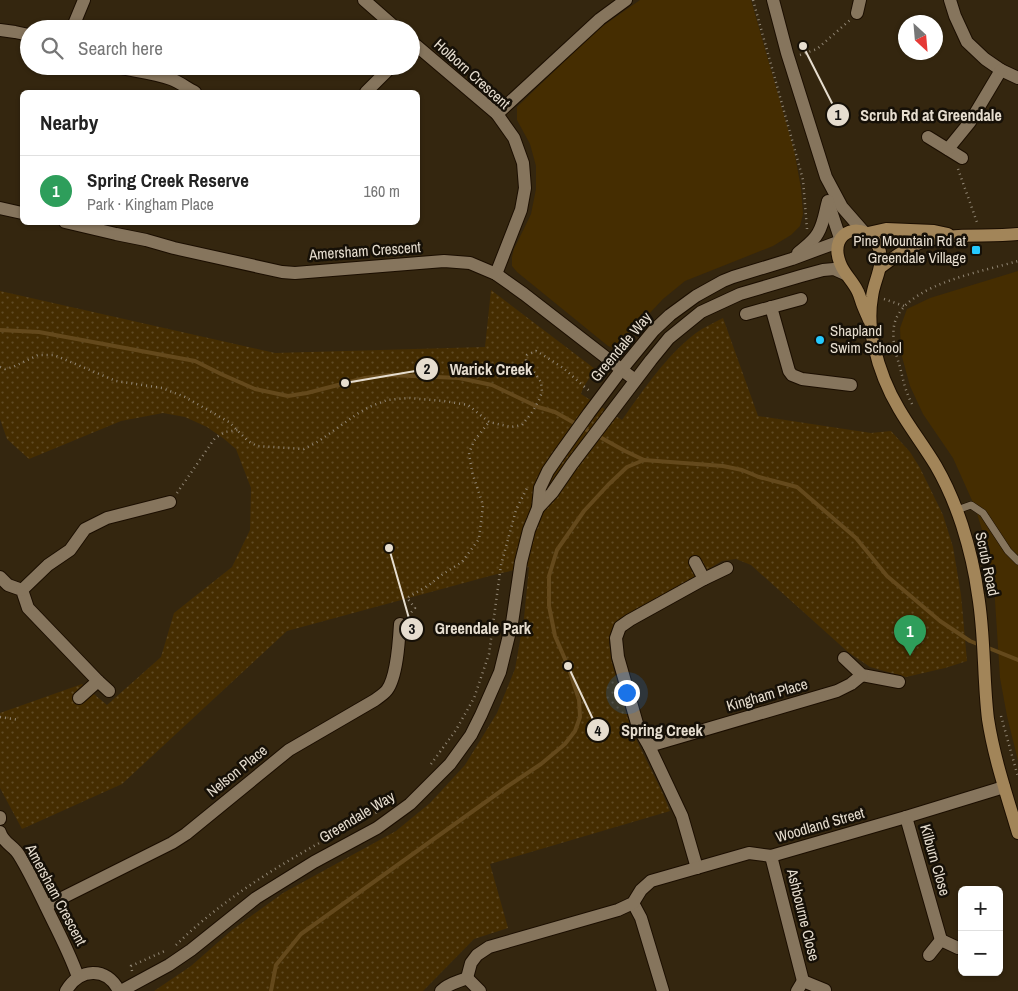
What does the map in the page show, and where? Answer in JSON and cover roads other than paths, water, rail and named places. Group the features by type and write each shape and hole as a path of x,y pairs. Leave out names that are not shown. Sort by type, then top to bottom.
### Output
{"main road":[{"path":"955,235 934,231 886,229 866,232 853,231 839,240 836,252 848,278 860,285 865,285 907,248 918,243 955,235 1018,234"},
{"path":"866,232 877,244 880,255 880,270"},
{"name":"Scrub Road","path":"880,270 872,294 870,320 874,346 884,380 898,408 935,465 952,496 962,526 977,587 984,671 994,751 1018,833"},
{"name":"Scrub Road","path":"848,278 859,292 870,320"}],"street":[{"path":"76,20 84,0"},
{"path":"364,0 387,20"},
{"path":"497,114 600,19 626,0"},
{"path":"773,0 826,177 842,207 866,232"},
{"path":"950,0 967,42 984,59 1018,78"},
{"path":"0,30 20,33"},
{"name":"Holborn Crescent","path":"420,51 497,114 514,138 523,163 525,188 521,210 496,274"},
{"path":"948,149 970,122 1001,70"},
{"path":"156,75 172,80 191,90"},
{"path":"368,90 383,75"},
{"path":"928,137 962,158"},
{"path":"826,177 828,201 839,240"},
{"path":"792,258 812,241 818,233 828,201"},
{"path":"0,208 20,213"},
{"name":"Amersham Crescent","path":"78,225 282,272 295,273 444,261 470,263 496,274 635,380"},
{"name":"Greendale Way","path":"120,991 169,965 191,950 256,898 314,862 377,828 410,804 450,764 471,735 500,672 512,623 525,545 538,508 540,488 548,471 589,413 639,347 661,323 682,305 712,286 733,277 792,258 839,240"},
{"name":"Greendale Way","path":"538,508 552,493 604,421 669,338 700,312 740,294 823,270 834,269 848,278"},
{"path":"746,314 801,299"},
{"path":"771,307 792,375 802,379 851,385"},
{"path":"22,590 48,565 70,550 85,529 107,518 170,502"},
{"path":"695,562 704,579"},
{"path":"697,868 682,816 638,727 618,657 616,638 620,627 630,620 726,568"},
{"path":"0,577 8,586 22,590"},
{"path":"22,590 28,608 109,692"},
{"name":"Nelson Place","path":"46,906 172,844 289,750 375,700 387,691 393,680 400,624"},
{"path":"844,658 862,675 899,682"},
{"name":"Kingham Place","path":"649,746 837,691 851,684 862,675"},
{"path":"79,698 98,681"},
{"name":"Woodland Street","path":"466,978 471,963 477,955 489,948 618,910 633,903 641,890 651,881 749,853 771,856 1004,787"},
{"name":"Kilburn Close","path":"906,817 941,940"},
{"name":"Amersham Crescent","path":"0,835 18,853 46,906 78,977"},
{"name":"Ashbourne Close","path":"771,856 800,986 825,990"},
{"path":"633,903 641,918 663,991"},
{"path":"929,955 941,940 958,948"},
{"path":"66,991 71,983 86,973 103,974 110,978 120,991"},
{"path":"441,991 452,983 466,978 480,991"}],"lane":[{"path":"957,510 971,505 983,513 1008,551 1018,562"}],"waterway":[{"path":"0,330 39,332 195,361 255,389 288,396 365,378 389,375 459,378 492,385 538,407 555,412 592,433"},
{"path":"598,436 644,460"},
{"path":"271,991 276,965 301,934 541,764 565,744 575,731 580,717 579,700 568,666 555,636 549,606 549,576 557,550 584,511 627,467 644,460 723,466 797,487 856,538 887,576 940,621 970,641 980,645"},
{"path":"986,647 1018,660"}],"place":[{"name":"Scrub Rd at Greendale","path":"803,46"},
{"name":"Pine Mountain Rd at Greendale Village","path":"976,250"},
{"name":"Shapland Swim School","path":"820,340"},
{"name":"Warick Creek","path":"345,383"},
{"name":"Greendale Park","path":"389,548"},
{"name":"Spring Creek Reserve","path":"910,656"},
{"name":"Spring Creek","path":"568,666"}]}
